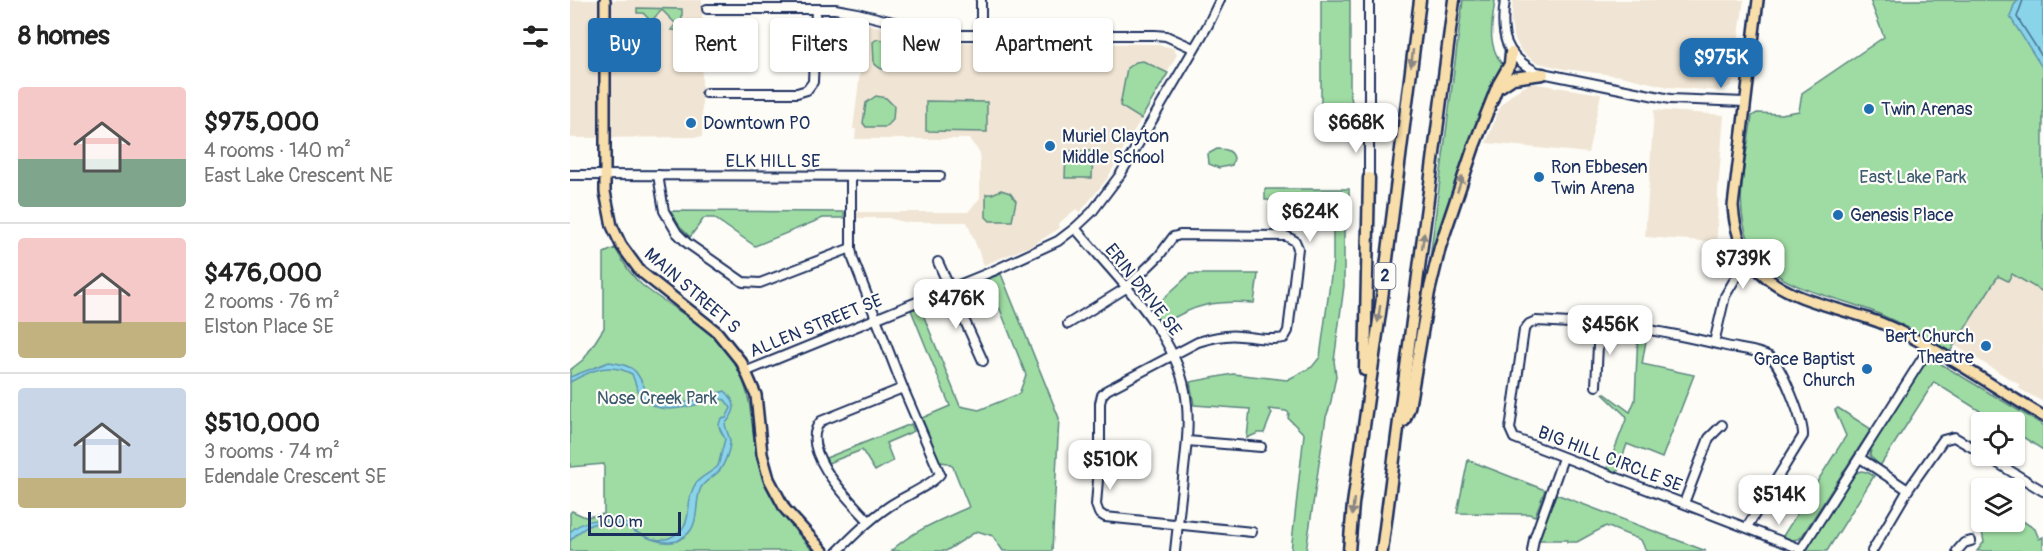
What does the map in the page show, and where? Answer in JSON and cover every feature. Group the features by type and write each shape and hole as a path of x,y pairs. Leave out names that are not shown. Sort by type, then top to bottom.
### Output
{"highway":[{"name":"2","path":"1348,551 1420,0"},
{"name":"2","path":"1382,551 1454,0"},
{"path":"1396,444 1409,408 1429,292 1440,247 1462,177 1491,101 1510,64 1511,53"},
{"path":"1491,101 1499,88 1508,80 1543,74"},
{"path":"1364,416 1370,178"}],"main road":[{"name":"MAIN STREET S","path":"605,0 605,175 608,213 616,236 628,257 640,271 717,332 731,346 747,371 756,395 762,454 769,479 785,509 823,551"},
{"path":"1758,0 1733,213 1741,244 1753,264 1767,278 1790,291 1882,324 1929,348 2043,416"}],"street":[{"path":"981,0 981,18"},
{"name":"ALLEN STREET SE","path":"747,371 1040,250 1058,241 1075,228 1099,204 1120,175 1208,25 1220,0"},
{"path":"1369,0 1370,178"},
{"path":"1505,0 1503,30 1511,53 1526,67 1543,74 1670,99 1745,102"},
{"path":"706,9 750,4 847,11 943,34 973,34"},
{"path":"706,93 797,93 807,90 813,82 816,9"},
{"path":"1113,35 1166,36 1193,48"},
{"name":"ELK HILL SE","path":"570,175 940,176"},
{"path":"658,175 664,211 677,233 687,243 743,282 760,284 851,248"},
{"path":"838,551 869,521 943,473 903,388 857,273 851,248 851,176"},
{"name":"ERIN DRIVE SE","path":"1075,228 1152,321 1179,368 1186,393 1188,415 1175,551"},
{"path":"1068,324 1126,288 1177,235 1286,236 1298,244 1288,331 1284,338 1237,335 1198,342 1107,390 1102,395 1100,403 1100,454 1096,505 1099,513 1105,517 1252,532"},
{"path":"938,262 983,362"},
{"path":"1714,343 1725,296 1735,279 1753,264"},
{"name":"BIG HILL CIRCLE SE","path":"1747,527 1801,441 1804,431 1790,393 1778,366 1772,359 1763,354 1636,328 1536,321 1529,324 1524,330 1511,432 1517,440 1747,527 1801,550"},
{"path":"1596,386 1599,326"},
{"path":"1801,550 1929,348"},
{"path":"869,521 832,481 824,468 817,447 815,431 821,421 903,388"},
{"path":"1684,503 1709,438 1716,428 1722,425"},
{"path":"1872,551 1908,490 1943,440 1954,437 1971,447"},
{"path":"1187,441 1261,447"},
{"path":"1532,551 1534,538 1563,458"},
{"path":"1860,458 1908,490"},
{"path":"2002,466 2043,491"},
{"path":"1957,551 1964,543 1971,540"}],"shaded area":[{"path":"570,0 702,0 702,18 673,18 673,72 702,72 702,137 570,138"},
{"path":"1513,0 1744,0 1732,85 1722,91 1668,87 1621,76 1564,69 1535,62 1521,51 1513,35 1511,22"},
{"name":"Muriel Clayton Middle School","path":"869,25 881,27 881,72 961,72 961,42 973,42 973,72 1113,72 1113,44 1155,44 1173,48 1177,55 1107,179 1080,212 1076,209 1058,224 1060,228 1033,245 984,265 967,222 904,222 888,218 857,218 857,212 968,212 980,198 980,153 969,139 855,139 856,129 853,129 860,72 869,72"},
{"path":"1531,83 1601,94 1588,153 1486,143 1501,105 1513,93"},
{"path":"1654,110 1724,115 1718,191 1717,242 1645,237"},
{"path":"2012,274 2043,292 2043,402 2018,388 2020,385 1954,345 1998,276 2008,281"}],"green space":[{"path":"1321,0 1350,0 1350,93 1356,119 1352,122 1321,122"},
{"path":"1463,0 1495,0 1491,34 1494,49 1503,66 1453,190 1429,266"},
{"name":"East Lake Park","path":"1870,0 2043,0 2043,292 2012,274 2008,281 1998,276 1950,352 1887,317 1814,292 1777,275 1762,261 1750,243 1743,220 1742,182 1752,116 1757,113 1781,114 1799,111 1802,93 1884,37"},
{"path":"637,8 682,9 682,18 673,18 673,21 662,10 654,18 637,13"},
{"path":"877,39 881,40 881,69 874,63 873,42"},
{"path":"1143,61 1168,73 1141,119 1120,106 1127,68 1136,62"},
{"path":"876,96 886,98 894,106 893,120 886,127 866,127 863,123 866,103"},
{"path":"926,101 987,102 987,132 926,131"},
{"path":"1217,149 1232,153 1234,158 1232,165 1219,168 1209,164 1208,154"},
{"path":"1066,151 1093,151 1092,178 1065,178"},
{"path":"1265,189 1349,189 1349,195 1344,201 1344,286 1334,361 1336,376 1326,417 1306,551 1291,551 1304,434 1288,418 1289,413 1269,409 1272,413 1264,433 1247,438 1250,409 1194,405 1190,382 1233,374 1287,380 1312,367 1320,357 1333,261 1333,201 1265,200"},
{"path":"1001,190 1010,193 1016,201 1012,221 990,221 986,217 986,194"},
{"path":"670,211 844,212 844,218 823,218 755,246 714,218 704,218 690,237 680,227"},
{"name":"Nose Creek Park","path":"615,248 638,281 715,338 733,361 745,386 757,458 765,485 786,519 813,551 570,551 570,513 572,511 585,517 604,514 604,464 570,467 570,370 584,359 604,328 604,253"},
{"path":"1001,274 1059,418 1052,551 1003,551 993,536 977,531 946,551 891,551 918,531 969,507 953,467 948,463 940,462 922,418 950,406 911,310 920,307 960,406 979,410 1019,394 1026,375 988,279"},
{"path":"1190,274 1258,274 1254,303 1228,302 1206,305 1185,312 1162,325 1151,310"},
{"path":"1638,333 1647,335 1642,364 1694,375 1662,458 1627,444 1617,473 1607,469 1627,417 1603,394 1630,412 1635,400"},
{"path":"1936,361 2021,412 1982,412 1934,382 1880,466 1870,456 1871,448 1924,363"},
{"path":"1838,408 1871,429 1802,536 1792,540 1783,536 1846,436 1835,410"},
{"path":"2025,414 2043,425 2043,450 2025,438"},
{"path":"911,424 914,431 886,443 893,461 875,471 862,450 828,463 826,458"},
{"path":"1468,460 1545,490 1535,516 1457,513"},
{"path":"1861,471 1874,476 1827,551 1805,551 1853,477"},
{"path":"1556,494 1706,551 1646,551 1641,540 1606,526 1577,542 1539,540"},
{"path":"2025,522 2035,529 2039,539 2043,537 2043,551 1977,551 1984,542 1982,532 2025,532"}],"water":[{"path":"2019,0 2043,0 2043,69 2010,17 2014,5"},
{"path":"609,362 635,371 649,395 658,401 680,403 725,391 734,404 733,411 725,424 730,441 726,459 719,472 701,488 693,525 688,533 677,541 663,542 648,538 661,540 669,538 683,527 687,520 690,499 696,483 718,466 725,439 719,427 720,422 721,419 726,418 731,408 725,400 720,399 676,409 655,406 639,392 632,374 616,368 593,371 570,382 570,377"},
{"path":"599,520 624,523 638,533 612,523 599,522 585,528 570,541 570,532 576,527"}],"place":[{"name":"Twin Arenas","path":"1869,109"},
{"name":"Downtown PO","path":"691,123"},
{"name":"Muriel Clayton Middle School","path":"1050,146"},
{"name":"Ron Ebbesen Twin Arena","path":"1539,177"},
{"name":"Genesis Place","path":"1838,215"},
{"name":"Bert Church Theatre","path":"1986,346"},
{"name":"Grace Baptist Church","path":"1867,369"}]}
